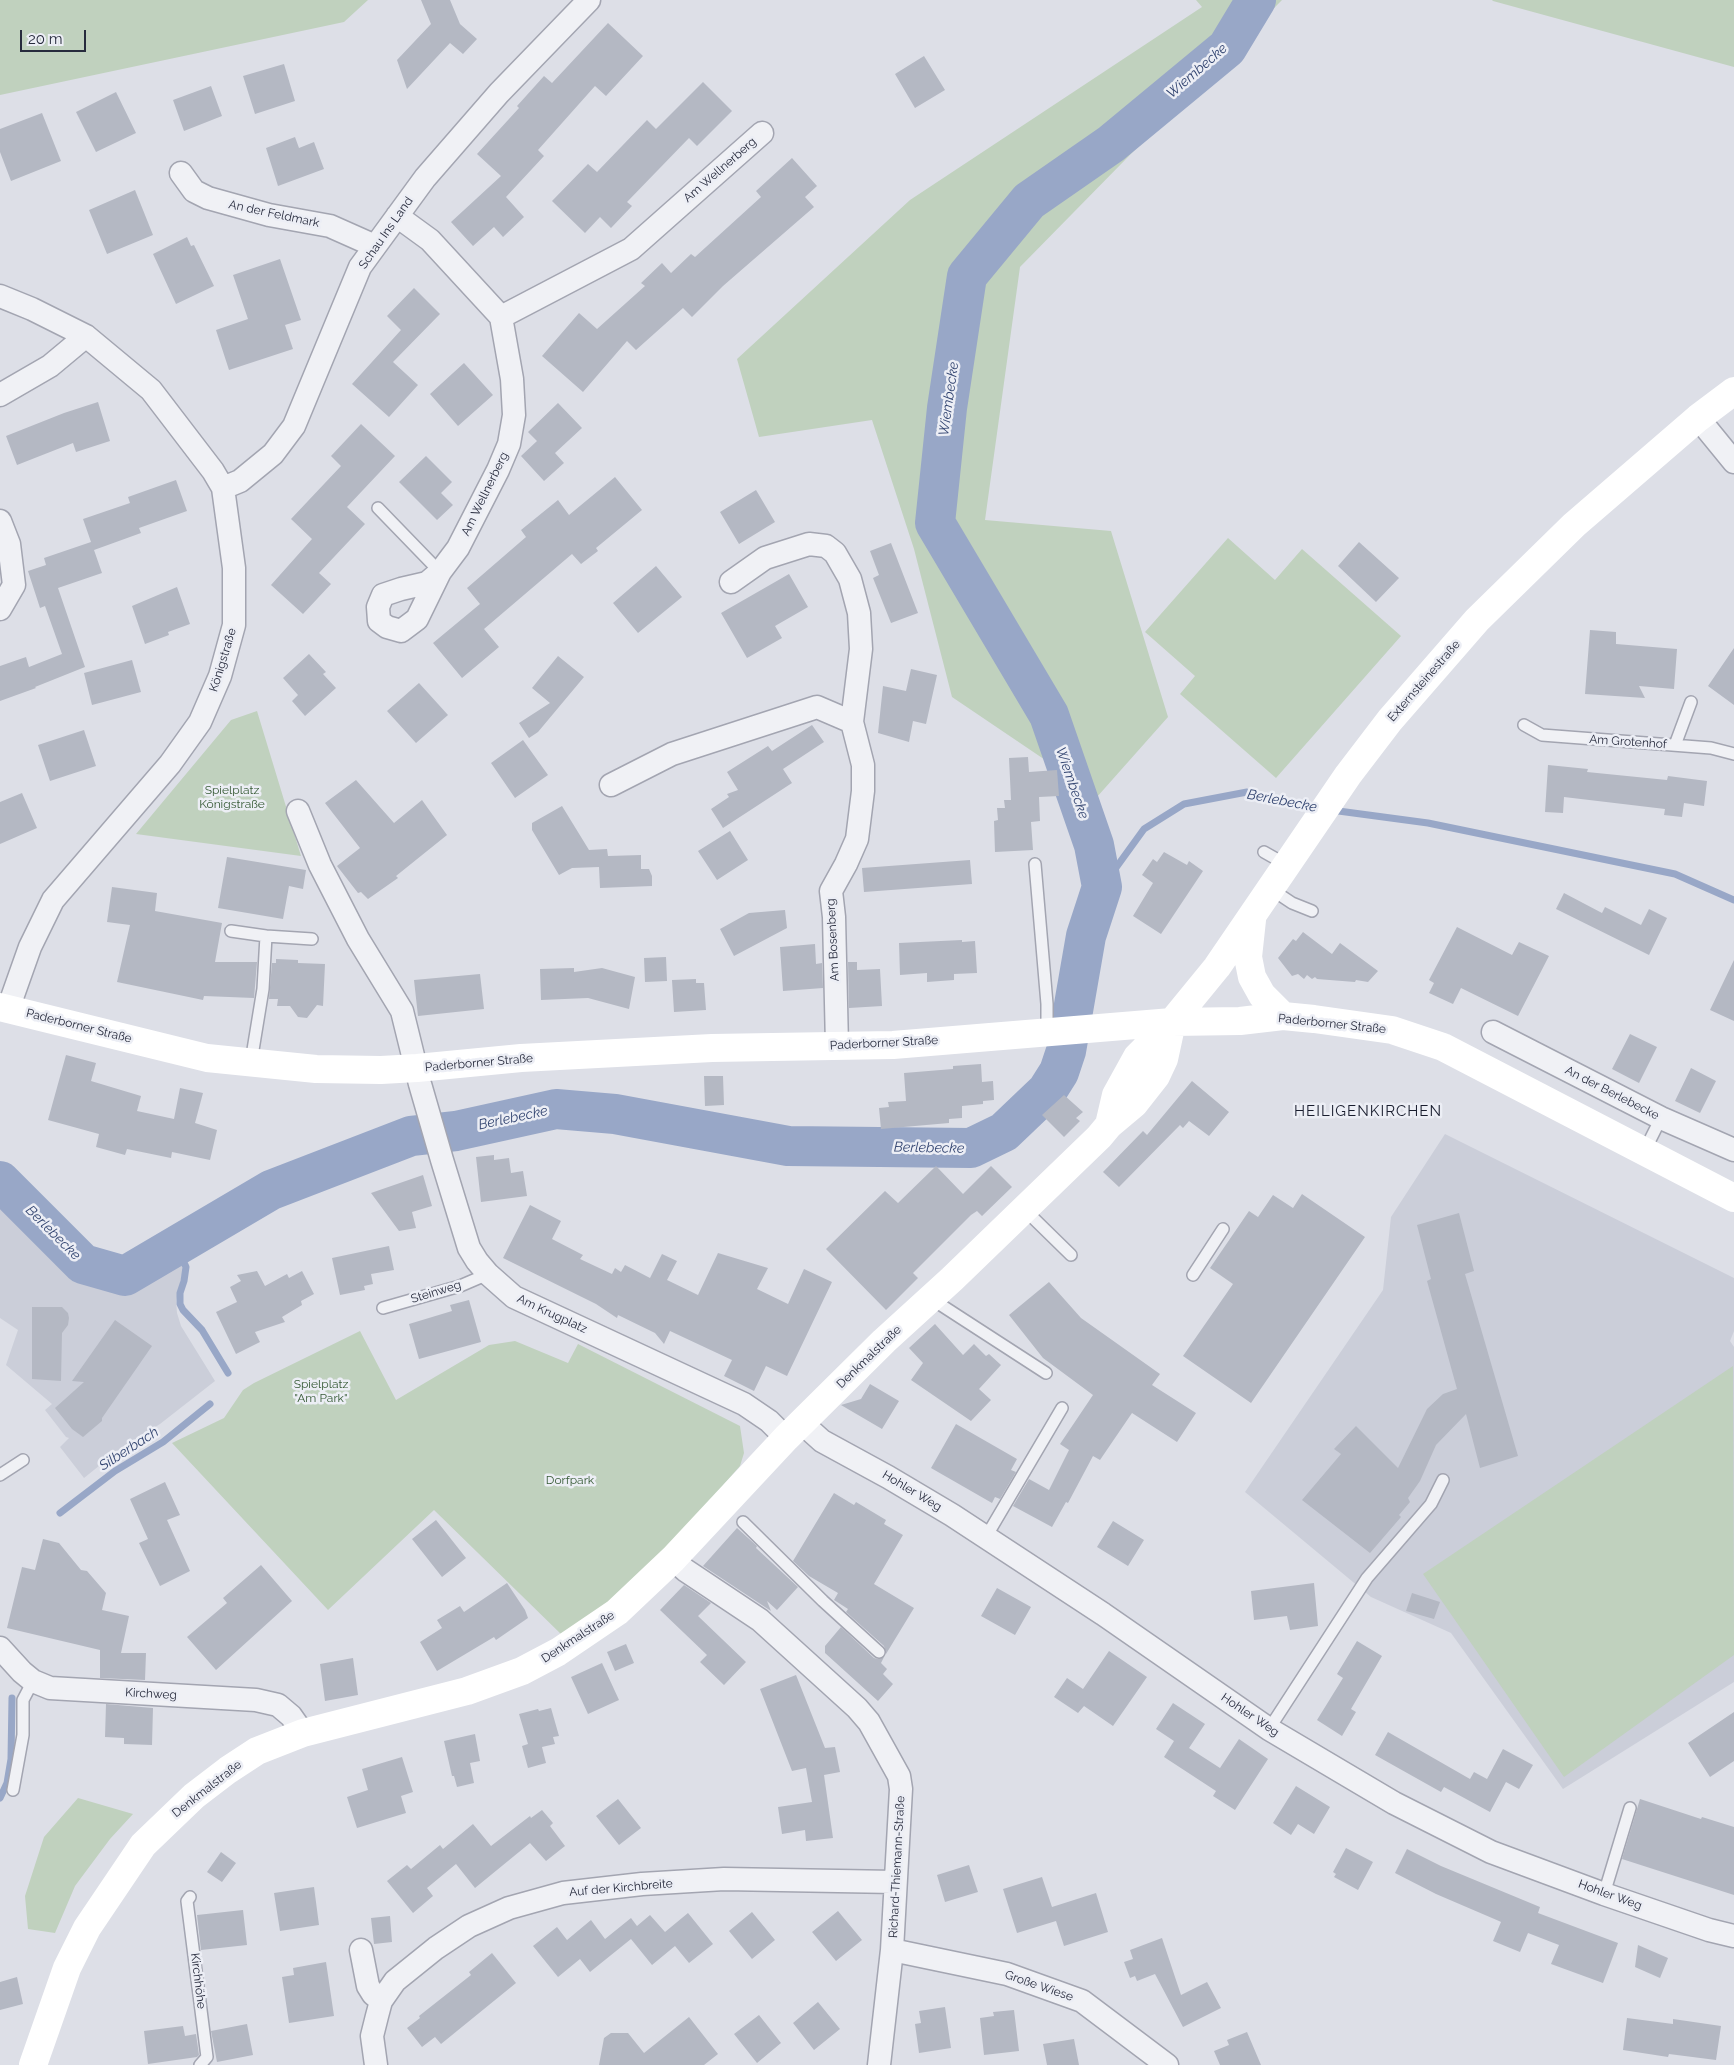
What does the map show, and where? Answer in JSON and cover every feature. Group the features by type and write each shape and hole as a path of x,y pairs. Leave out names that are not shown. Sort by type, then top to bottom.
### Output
{"main road":[{"name":"Externsteinestraße","path":"1172,1022 1217,967 1271,889 1276,858 1312,828 1348,775 1390,720 1477,620 1574,525 1698,418 1734,391"},
{"path":"1253,916 1248,958 1252,977 1262,995 1283,1016"},
{"name":"Paderborner Straße","path":"4,1008 207,1058 316,1069 381,1070 521,1058 712,1048 893,1045 1172,1022 1240,1021 1283,1016 1392,1030 1443,1047 1734,1198"},
{"name":"Denkmalstraße","path":"33,2065 67,1968 87,1928 143,1845 194,1796 228,1770 257,1752 303,1733 467,1691 522,1671 558,1652 617,1612 673,1559 794,1430 884,1341 1134,1104 1156,1076 1164,1059 1172,1022"}],"street":[{"name":"Schau Ins Land","path":"223,488 240,481 272,454 294,426 360,267 425,178 499,93 589,0"},
{"name":"Am Wellnerberg","path":"440,572 427,583 383,595 378,607 379,621 394,630 401,631 417,619 440,572 458,548 498,470 509,444 514,415 512,379 501,317 631,249 762,133"},
{"name":"An der Feldmark","path":"181,173 194,191 208,198 269,215 330,226 375,246"},
{"path":"397,216 430,240 501,317"},
{"name":"Königstraße","path":"0,296 32,309 86,336 151,390 213,471 223,488 234,556 234,625 220,676 200,722 170,764 53,900 4,1008"},
{"path":"0,395 50,366 86,336"},
{"path":"1698,418 1734,462"},
{"path":"0,521 9,544 14,585 0,609"},
{"name":"Am Bosenberg","path":"731,582 764,558 809,544 826,546 835,553 850,580 859,613 861,649 852,722 862,765 863,791 857,839 831,891 834,918 837,1046"},
{"path":"611,785 672,754 817,707 852,722"},
{"path":"298,811 320,865 358,939 402,1012 417,1068"},
{"name":"An der Berlebecke","path":"1493,1032 1661,1118 1734,1150"},
{"name":"Am Krugplatz","path":"417,1068 442,1160 469,1248 488,1274 514,1297 744,1404 769,1421 794,1430"},
{"name":"Hohler Weg","path":"794,1430 822,1441 888,1477 986,1537 1103,1614 1269,1729 1394,1803 1491,1852 1604,1894 1709,1930 1734,1936"},
{"name":"Richard-Thiemann-Straße","path":"673,1559 685,1570 766,1625 857,1708 869,1722 899,1776 901,1789 892,1950 879,2065"},
{"path":"0,1648 22,1672 42,1685"},
{"name":"Kirchweg","path":"42,1685 256,1700 278,1705 291,1716 303,1733"},
{"name":"Auf der Kirchbreite","path":"376,2065 372,2036 381,2001 395,1981 436,1948 470,1926 509,1908 563,1893 642,1884 724,1880 896,1882"},
{"path":"361,1950 368,1986 381,2001"},
{"name":"Große Wiese","path":"892,1950 1007,1974 1082,2000 1167,2065"}],"lane":[{"path":"378,508 440,572"},
{"path":"1675,745 1691,702"},
{"name":"Am Grotenhof","path":"1524,725 1542,735 1711,748 1734,754"},
{"path":"1035,864 1047,1004 1047,1032"},
{"path":"1271,889 1292,903 1312,911"},
{"path":"231,931 266,936 312,939"},
{"path":"251,1062 263,989 266,936"},
{"path":"1644,1152 1661,1118"},
{"path":"1024,1210 1071,1255"},
{"path":"1193,1275 1223,1229"},
{"name":"Steinweg","path":"383,1308 460,1286 488,1274"},
{"path":"934,1294 941,1304 1046,1373"},
{"path":"986,1537 1062,1408"},
{"path":"0,1475 23,1460"},
{"path":"1269,1729 1367,1578 1431,1504 1443,1480"},
{"path":"743,1522 879,1652"},
{"path":"13,1790 23,1735 22,1700 42,1685"},
{"path":"1604,1894 1630,1808"},
{"name":"Kirchhöhe","path":"190,1897 188,1901 206,2057 200,2065"}],"shaded area":[{"path":"1445,1134 1734,1278 1734,1331 1730,1341 1734,1347 1734,1682 1563,1789 1451,1633 1371,1597 1245,1492 1383,1290 1391,1217"},
{"path":"0,1192 43,1237 88,1272 109,1279 150,1274 170,1260 181,1260 183,1270 176,1301 177,1313 181,1326 215,1381 160,1424 120,1449 84,1478 60,1447 69,1438 66,1437 45,1410 52,1404 6,1365 18,1330 0,1318"}],"green space":[{"path":"0,0 368,0 344,22 0,95"},
{"path":"1196,0 1282,0 1020,267 985,520 1111,531 1168,717 1073,824 1060,770 952,697 914,549 872,420 759,437 737,359 910,200 1202,7"},
{"path":"1734,0 1734,67 1493,1"},
{"path":"1228,538 1275,580 1302,549 1401,636 1276,778 1180,694 1195,676 1145,632"},
{"name":"Spielplatz Königstraße","path":"257,711 301,856 136,834 231,720"},
{"name":"Dorfpark","path":"360,1331 396,1400 489,1345 515,1341 568,1363 578,1344 740,1426 744,1453 740,1466 668,1548 591,1622 564,1637 434,1510 328,1610 172,1443 224,1418 243,1390 254,1383"},
{"path":"1733,1366 1734,1655 1564,1777 1423,1574"},
{"path":"78,1798 133,1814 110,1839 75,1886 55,1933 28,1929 25,1896 44,1837"}],"building":[{"path":"421,0 450,0 460,24 477,39 463,54 450,43 407,89 397,60 431,24"},
{"path":"608,23 643,56 606,96 595,86 538,150 544,156 506,197 524,217 503,237 494,227 473,246 451,222 501,176 477,154 519,108 517,106 544,76 552,83"},
{"path":"924,56 945,90 915,108 895,74"},
{"path":"284,64 295,101 255,114 243,76"},
{"path":"703,82 732,111 697,146 689,138 627,202 632,206 611,228 600,217 585,233 552,201 588,164 597,172 647,120 656,129"},
{"path":"211,86 222,116 184,131 173,100"},
{"path":"116,92 136,133 96,152 76,112"},
{"path":"42,113 61,161 11,181 0,152 0,129"},
{"path":"295,137 299,148 314,142 324,169 278,186 266,148"},
{"path":"792,158 817,186 805,197 814,207 723,286 692,317 683,308 636,350 627,341 583,392 542,356 579,313 597,329 645,286 641,283 662,263 671,273 691,254 695,257 761,197 756,191"},
{"path":"135,190 153,235 107,254 89,210"},
{"path":"187,237 191,246 194,245 214,286 176,304 153,254"},
{"path":"280,259 301,320 285,325 293,349 229,370 216,330 248,319 233,275"},
{"path":"414,288 440,314 393,362 418,385 389,417 352,384 401,330 387,316"},
{"path":"464,363 493,395 458,426 430,394"},
{"path":"98,402 110,441 76,452 73,443 17,465 6,436"},
{"path":"558,403 582,428 555,453 564,463 544,481 521,456 537,441 528,432"},
{"path":"361,424 395,456 347,507 365,524 319,573 331,584 303,614 271,585 312,539 291,519 341,466 331,456"},
{"path":"426,456 452,482 441,493 453,505 437,520 399,482"},
{"path":"615,477 642,510 596,548 598,551 581,564 572,554 484,629 499,647 462,678 433,643 480,604 467,588 526,537 521,530 558,500 569,515"},
{"path":"176,480 187,511 139,528 141,533 94,550 102,573 58,588 85,667 0,701 0,666 26,657 29,667 62,654 45,606 40,608 28,571 46,565 44,558 91,542 83,519 130,503 128,497"},
{"path":"756,490 775,522 739,544 720,512"},
{"path":"1359,542 1399,578 1376,602 1338,566"},
{"path":"891,543 918,613 891,623 873,578 879,575 870,551"},
{"path":"656,566 682,597 638,633 613,603"},
{"path":"789,574 808,607 775,626 782,638 747,658 721,613"},
{"path":"177,587 190,624 168,632 169,635 145,644 132,606"},
{"path":"1590,630 1616,632 1616,644 1677,649 1674,689 1639,686 1645,698 1585,694"},
{"path":"1734,648 1734,705 1708,686"},
{"path":"309,654 326,672 323,674 336,688 305,716 292,701 298,695 283,678"},
{"path":"558,656 584,677 538,732 529,738 519,723 550,703 532,688"},
{"path":"132,660 141,692 92,705 84,673"},
{"path":"911,669 937,675 926,724 913,721 909,742 878,733 883,686 906,691"},
{"path":"419,683 448,715 416,743 387,711"},
{"path":"812,725 824,742 783,769 792,783 723,828 711,809 729,797 727,794 738,790 727,772 768,746 772,751"},
{"path":"84,730 96,766 50,781 38,745"},
{"path":"523,740 548,775 515,798 491,763"},
{"path":"1028,757 1029,772 1057,770 1059,796 1039,797 1040,821 1031,822 1033,850 995,852 994,821 998,820 997,808 1005,808 1004,800 1011,800 1009,758"},
{"path":"1548,765 1588,769 1587,772 1667,780 1668,776 1707,781 1704,806 1684,803 1682,817 1664,815 1665,809 1564,797 1563,813 1545,812"},
{"path":"356,780 394,823 422,800 447,835 396,876 398,878 368,899 361,892 358,893 337,866 360,848 325,803"},
{"path":"22,793 37,828 0,844 0,802"},
{"path":"562,806 589,850 607,849 608,856 641,855 641,869 649,869 652,876 652,886 600,888 599,867 572,868 559,875 532,830 532,823"},
{"path":"730,831 748,860 717,880 698,851"},
{"path":"1164,852 1187,865 1189,861 1203,871 1161,934 1133,916 1153,883 1142,875 1153,859 1157,862"},
{"path":"227,857 306,870 303,889 289,886 283,919 218,908"},
{"path":"970,860 972,884 864,892 862,868"},
{"path":"112,887 157,893 155,911 222,923 215,962 257,962 254,998 204,996 203,1000 117,982 130,925 107,922"},
{"path":"1564,893 1602,913 1605,907 1641,925 1649,909 1667,918 1649,955 1556,909"},
{"path":"785,910 787,928 734,956 720,929 749,913"},
{"path":"1457,927 1512,955 1519,942 1549,956 1518,1016 1461,988 1453,1004 1429,993 1434,983 1429,980"},
{"path":"1303,932 1332,954 1340,943 1378,971 1368,982 1317,979 1315,977 1312,979 1307,975 1304,979 1298,974 1292,976 1278,958 1293,939 1296,941"},
{"path":"962,940 962,942 975,941 977,973 954,974 954,980 927,982 927,973 900,975 899,943"},
{"path":"815,944 816,964 822,963 823,988 783,991 780,947"},
{"path":"666,957 667,981 645,982 644,958"},
{"path":"276,959 298,960 298,963 325,964 323,1006 317,1005 307,1018 298,1017 290,1006 277,1006 278,999 269,999 272,963 276,963"},
{"path":"1734,960 1734,1021 1710,1010"},
{"path":"848,962 857,962 857,970 880,969 882,1006 849,1008"},
{"path":"574,968 574,972 602,968 635,977 629,1009 588,998 541,1000 540,969"},
{"path":"480,974 484,1009 418,1016 414,980"},
{"path":"696,979 696,983 704,983 706,1010 674,1012 672,980"},
{"path":"1630,1034 1657,1047 1639,1083 1612,1069"},
{"path":"66,1055 96,1063 91,1081 141,1096 137,1111 174,1119 180,1088 203,1093 195,1123 217,1130 210,1160 172,1152 171,1158 127,1149 125,1155 96,1147 99,1134 48,1120"},
{"path":"981,1064 982,1082 993,1081 994,1100 983,1101 983,1104 962,1106 962,1118 949,1119 949,1123 881,1129 879,1108 889,1107 888,1102 906,1101 904,1073 953,1069 953,1066"},
{"path":"1691,1068 1716,1081 1700,1113 1675,1101"},
{"path":"704,1076 723,1076 724,1105 705,1106"},
{"path":"1192,1081 1229,1112 1209,1136 1189,1121 1183,1128 1180,1125 1119,1187 1103,1172 1143,1131 1147,1135"},
{"path":"1064,1095 1083,1112 1076,1118 1080,1121 1064,1137 1042,1115"},
{"path":"494,1155 494,1160 509,1158 511,1173 523,1171 527,1196 481,1202 476,1157"},
{"path":"936,1166 963,1194 991,1166 1012,1187 982,1216 977,1211 971,1215 913,1273 918,1278 886,1310 826,1249 885,1191 898,1203"},
{"path":"423,1175 432,1206 412,1212 416,1228 399,1231 371,1193"},
{"path":"1302,1194 1365,1237 1251,1403 1183,1356 1233,1284 1210,1268 1249,1211 1258,1217 1273,1195 1293,1208"},
{"path":"530,1205 561,1221 552,1239 583,1255 580,1259 612,1274 615,1268 621,1272 625,1265 650,1278 662,1254 677,1261 667,1280 698,1295 718,1253 768,1268 757,1289 788,1304 804,1269 832,1282 787,1376 766,1366 754,1391 724,1376 732,1360 670,1331 664,1344 655,1333 618,1315 617,1318 596,1304 503,1258"},
{"path":"1459,1213 1474,1271 1465,1274 1518,1456 1480,1468 1466,1414 1436,1445 1420,1481 1408,1498 1410,1502 1399,1515 1401,1517 1370,1553 1302,1500 1341,1454 1334,1449 1356,1426 1398,1468 1427,1409 1443,1394 1457,1389 1427,1281 1431,1279 1417,1225"},
{"path":"389,1246 394,1270 371,1274 373,1284 364,1286 365,1290 340,1295 332,1258"},
{"path":"257,1271 265,1286 287,1274 289,1278 302,1271 314,1294 301,1301 302,1305 282,1317 285,1322 255,1332 260,1342 236,1354 216,1312 237,1302 230,1287 241,1281 237,1275"},
{"path":"1049,1282 1081,1318 1160,1374 1152,1385 1196,1413 1177,1442 1132,1413 1100,1460 1093,1456 1068,1503 1066,1502 1052,1527 1013,1506 1029,1479 1049,1490 1069,1450 1060,1444 1093,1395 1043,1358 1009,1315"},
{"path":"469,1300 481,1342 419,1359 409,1324 452,1311 450,1305"},
{"path":"32,1307 62,1307 68,1313 68,1325 62,1333 61,1381 32,1379"},
{"path":"115,1320 152,1346 102,1418 102,1421 83,1437 72,1429 55,1408 84,1382 72,1381"},
{"path":"935,1324 963,1355 974,1344 986,1356 989,1354 1001,1365 979,1389 991,1400 971,1421 911,1380 923,1363 909,1348"},
{"path":"870,1384 899,1401 882,1429 841,1405 861,1399"},
{"path":"956,1424 1017,1459 1011,1470 1016,1472 1000,1499 995,1497 992,1503 931,1468"},
{"path":"165,1482 180,1515 167,1520 190,1571 160,1586 139,1543 148,1539 130,1499"},
{"path":"834,1493 854,1505 856,1502 886,1520 884,1524 903,1535 874,1584 914,1608 886,1654 884,1646 846,1612 848,1609 834,1600 838,1593 809,1576 793,1561"},
{"path":"436,1520 466,1558 442,1577 412,1539"},
{"path":"1113,1521 1144,1540 1128,1566 1097,1547"},
{"path":"737,1528 798,1587 777,1610 767,1601 771,1611 703,1566"},
{"path":"43,1539 59,1543 81,1570 87,1571 106,1593 102,1610 129,1616 121,1653 146,1653 145,1680 100,1678 100,1650 7,1628 22,1567 35,1570"},
{"path":"261,1565 292,1601 216,1670 187,1637 227,1603 223,1598"},
{"path":"507,1583 525,1610 528,1618 496,1640 494,1637 437,1671 420,1642 442,1628 437,1620 460,1606 464,1612"},
{"path":"1314,1583 1318,1626 1290,1630 1287,1616 1254,1620 1251,1591"},
{"path":"684,1585 711,1603 698,1616 746,1662 724,1685 700,1662 707,1655 660,1610"},
{"path":"997,1588 1031,1607 1015,1635 981,1616"},
{"path":"1412,1593 1440,1602 1434,1619 1406,1611"},
{"path":"841,1627 874,1658 884,1657 881,1663 887,1669 883,1674 893,1684 878,1701 825,1653 825,1646"},
{"path":"1357,1641 1382,1656 1351,1709 1356,1712 1342,1736 1317,1720 1343,1678 1337,1674"},
{"path":"626,1644 634,1663 615,1671 607,1652"},
{"path":"1109,1651 1147,1677 1113,1726 1084,1706 1078,1713 1054,1697 1067,1678 1083,1689"},
{"path":"353,1658 358,1695 325,1701 320,1664"},
{"path":"602,1663 619,1700 588,1714 571,1677"},
{"path":"796,1675 825,1748 835,1747 840,1772 824,1775 833,1838 806,1841 805,1830 782,1834 778,1807 812,1802 806,1768 792,1771 760,1689"},
{"path":"1173,1703 1205,1724 1189,1748 1220,1768 1239,1739 1268,1759 1235,1810 1213,1796 1216,1791 1164,1757 1174,1741 1156,1729"},
{"path":"106,1704 153,1708 152,1745 124,1744 124,1738 105,1737"},
{"path":"551,1708 559,1736 553,1737 555,1744 542,1747 546,1763 528,1768 522,1746 528,1744 519,1714"},
{"path":"1734,1712 1734,1761 1710,1777 1688,1743"},
{"path":"1388,1732 1470,1779 1474,1772 1487,1779 1503,1749 1533,1765 1519,1789 1506,1782 1490,1812 1444,1787 1441,1792 1375,1755"},
{"path":"475,1734 480,1761 470,1763 474,1783 457,1787 454,1776 452,1776 444,1741"},
{"path":"402,1757 413,1792 401,1796 406,1813 357,1828 347,1797 368,1790 362,1769"},
{"path":"1296,1786 1330,1807 1314,1834 1298,1824 1291,1835 1273,1823"},
{"path":"618,1799 641,1828 619,1845 596,1816"},
{"path":"1640,1799 1701,1819 1702,1817 1734,1827 1734,1895 1622,1859"},
{"path":"542,1810 553,1823 550,1826 565,1846 546,1861 530,1843 475,1888 456,1864 427,1888 433,1896 413,1913 387,1881 407,1865 411,1869 440,1845 443,1849 473,1824 491,1846 530,1816 531,1818"},
{"path":"1346,1848 1373,1862 1358,1890 1334,1877 1336,1874 1333,1872"},
{"path":"1407,1849 1441,1866 1540,1907 1538,1913 1618,1943 1603,1983 1551,1964 1559,1945 1528,1933 1520,1952 1493,1941 1501,1922 1436,1894 1395,1873"},
{"path":"221,1852 236,1863 222,1882 207,1872"},
{"path":"969,1865 978,1892 945,1902 937,1875"},
{"path":"1042,1877 1052,1907 1096,1893 1108,1932 1064,1946 1056,1921 1017,1933 1003,1889"},
{"path":"314,1887 319,1925 280,1931 274,1893"},
{"path":"243,1910 247,1945 201,1950 197,1915"},
{"path":"838,1911 862,1940 836,1961 812,1932"},
{"path":"752,1912 775,1940 752,1959 729,1931"},
{"path":"688,1913 713,1944 689,1963 675,1946 652,1965 631,1939 590,1972 580,1959 558,1977 533,1946 557,1927 567,1940 591,1920 605,1939 631,1918 637,1926 650,1915 665,1932"},
{"path":"390,1916 392,1942 374,1944 371,1918"},
{"path":"1162,1938 1181,1995 1207,1982 1221,2008 1183,2027 1155,1974 1137,1981 1135,1976 1130,1978 1124,1962 1133,1959 1130,1950"},
{"path":"1638,1945 1668,1958 1660,1978 1635,1967"},
{"path":"492,1953 516,1983 441,2044 435,2037 422,2047 407,2028 420,2018 419,2016 471,1975 469,1972"},
{"path":"326,1962 334,2016 289,2023 282,1977 294,1975 293,1968"},
{"path":"17,1977 23,2004 0,2010 0,1982"},
{"path":"818,2002 840,2029 814,2050 793,2023"},
{"path":"945,2007 951,2048 919,2053 915,2024 921,2023 919,2011"},
{"path":"1014,2010 1019,2051 984,2055 980,2018 994,2016 993,2012"},
{"path":"759,2015 781,2043 757,2063 734,2034"},
{"path":"689,2017 718,2054 704,2065 599,2065 604,2038 611,2033 628,2033 644,2053"},
{"path":"1627,2018 1673,2024 1673,2019 1721,2026 1716,2060 1669,2054 1668,2057 1623,2050"},
{"path":"247,2024 253,2055 217,2062 211,2031"},
{"path":"183,2026 185,2036 196,2034 199,2055 197,2057 148,2064 144,2031"},
{"path":"1247,2032 1261,2065 1220,2065 1214,2051 1229,2045 1227,2040"},
{"path":"1074,2039 1079,2065 1047,2065 1043,2044"}],"waterway":[{"name":"Berlebecke","path":"0,1181 83,1264 125,1276 271,1190 411,1136 456,1131 556,1109 615,1114 788,1146 971,1148 1004,1132 1047,1091 1059,1072 1066,1051 1086,936 1102,887 1094,845 1049,715 935,523 947,408 967,276 1029,201 1111,144 1227,48 1256,0"},
{"name":"Berlebecke","path":"1102,887 1144,829 1184,804 1247,792 1290,804 1318,808"},
{"name":"Berlebecke","path":"1331,810 1428,823 1675,874 1734,900"},
{"name":"Silberbach","path":"176,1245 186,1267 180,1293 180,1304 183,1310 202,1330 228,1373"},
{"name":"Silberbach","path":"60,1513 115,1471 163,1442 210,1404"},
{"name":"Silberbach","path":"0,1798 7,1783 11,1759 12,1698"}],"district":[{"name":"HEILIGENKIRCHEN","path":"1368,1111"}],"water label":[{"name":"Wiembecke","path":"1197,71"},
{"name":"Wiembecke","path":"949,399"},
{"name":"Wiembecke","path":"1072,783"}],"park label":[{"name":"Spielplatz \"Am Park\"","path":"321,1391"}]}
